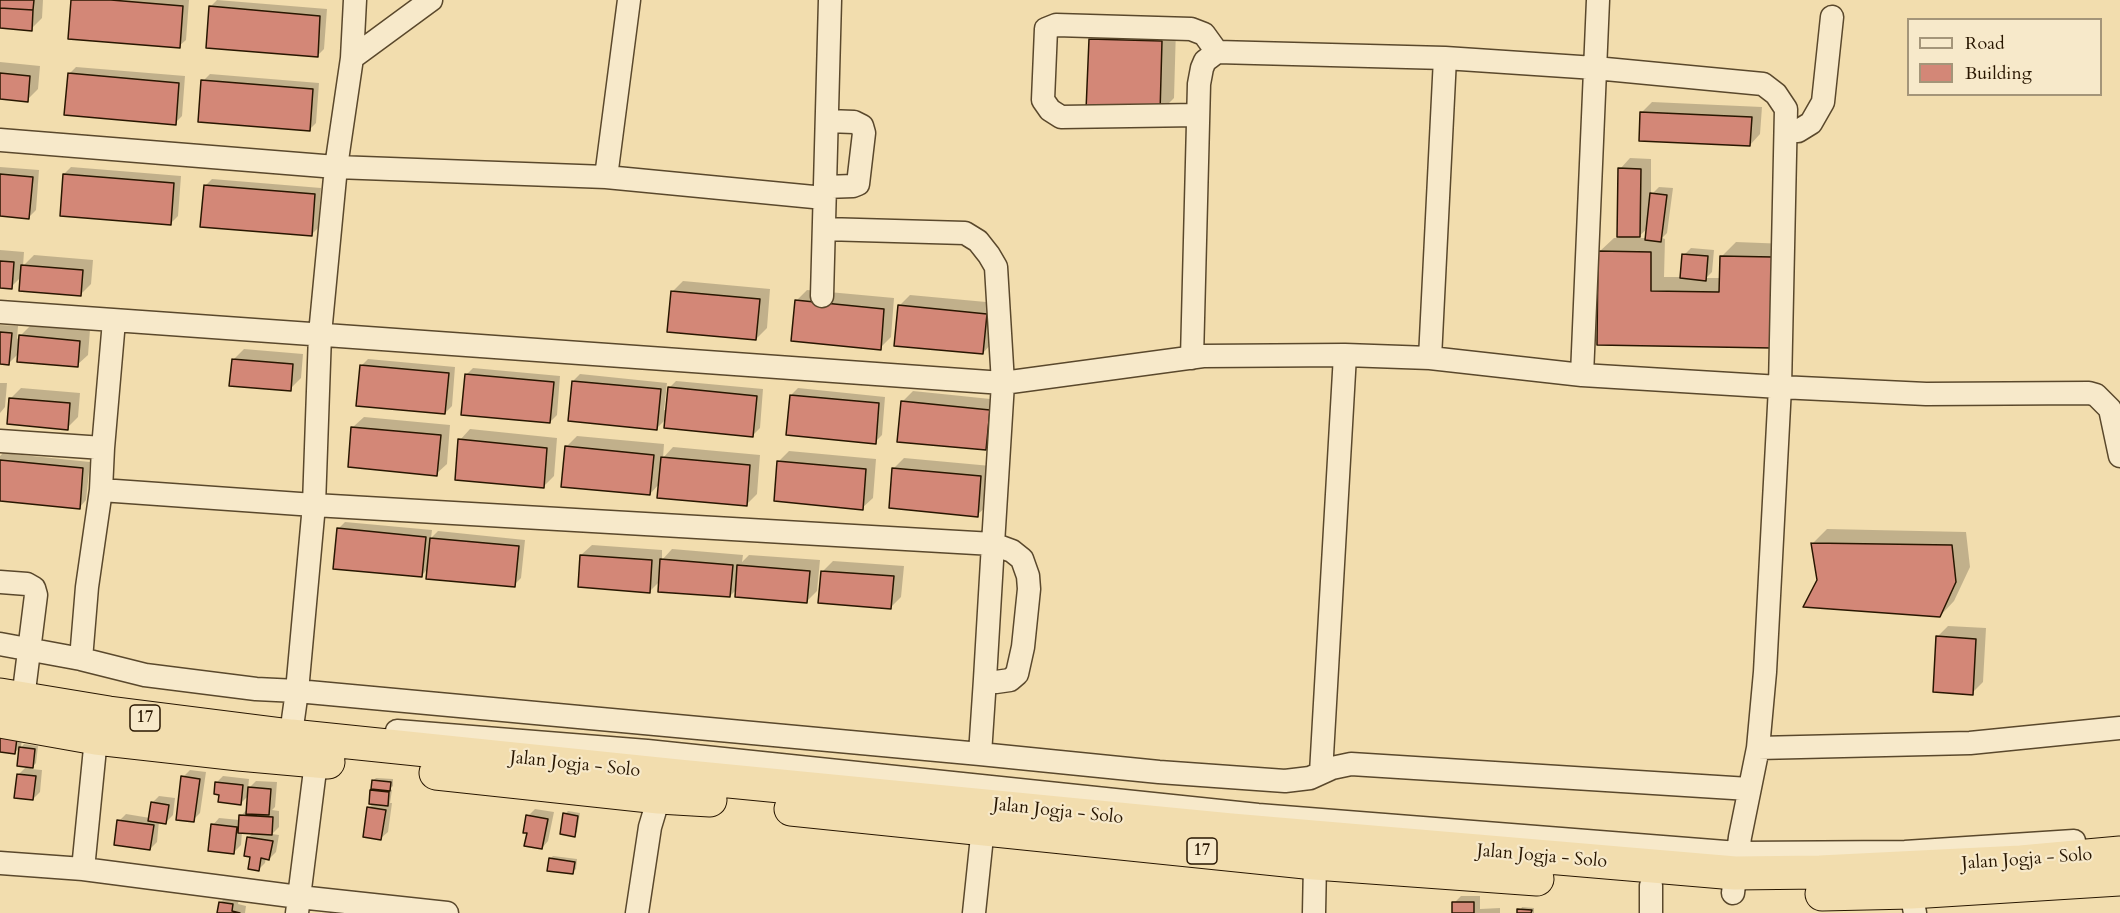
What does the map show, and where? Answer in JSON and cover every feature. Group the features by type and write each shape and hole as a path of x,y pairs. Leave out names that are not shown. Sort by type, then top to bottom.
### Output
{"highway":[{"name":"Jalan Jogja - Solo","path":"10,697 96,738 297,744 358,735 678,776 1312,840 1735,873 1820,872 2009,862 2120,875"},
{"name":"Jalan Jogja - Solo","path":"10,697 297,744 659,797 983,827 1312,840 1651,899 1735,873 1779,895 1913,902 2120,875"}],"street":[{"path":"298,905 314,778 297,744 297,691 314,505 320,334 336,167 352,58 355,0"},
{"path":"352,58 431,0"},
{"path":"606,177 629,0"},
{"path":"822,297 830,0"},
{"path":"1582,375 1598,0"},
{"path":"1786,131 1797,131 1811,123 1823,102 1832,17"},
{"path":"1198,115 1061,117 1050,110 1043,100 1046,29 1056,25 1191,29 1204,34 1217,52"},
{"path":"1192,358 1198,115 1202,68 1205,61 1217,52 1445,58 1595,68 1763,84 1776,94 1786,110 1779,387 1766,672 1758,748 1735,873 1905,852 2120,838"},
{"path":"1430,358 1445,58"},
{"path":"0,140 336,167 606,177 825,193 858,184 864,133 862,126 854,122 827,121"},
{"path":"824,229 965,233 978,241 996,267 1003,383 980,754"},
{"path":"0,312 1003,383 1192,358 1345,355 1430,358 1582,375 1779,387 1926,394 2089,393 2096,395 2110,409 2120,456"},
{"path":"81,659 87,587 101,490 114,321"},
{"path":"1321,773 1345,355"},
{"path":"0,441 103,448"},
{"path":"101,490 314,505 993,544 1012,551 1022,559 1028,576 1029,589 1023,647 1017,674 1010,680 985,679"},
{"path":"0,582 27,585 34,588 36,595 31,649 10,697"},
{"path":"0,644 81,659 145,675 256,689 1160,772 1285,781 1310,778 1351,764 1749,789"},
{"path":"1758,748 1970,743 2120,728"},
{"path":"83,869 96,738"},
{"path":"637,913 650,827 659,797"},
{"path":"975,913 983,827"},
{"path":"1312,840 1314,913"},
{"path":"0,863 83,869 298,905 447,913"}],"building":[{"path":"0,0 34,0 33,10 0,8"},
{"path":"71,0 111,0 183,6 180,48 68,39"},
{"path":"209,6 320,16 318,57 206,48"},
{"path":"0,8 33,10 32,31 0,28"},
{"path":"1089,39 1162,41 1160,113 1086,110"},
{"path":"0,73 30,76 28,102 0,99"},
{"path":"68,73 179,83 176,125 64,115"},
{"path":"201,80 313,89 310,131 198,122"},
{"path":"1640,112 1752,117 1750,146 1639,141"},
{"path":"1618,168 1641,169 1640,237 1617,237"},
{"path":"0,174 33,177 29,219 0,216"},
{"path":"63,174 174,183 171,225 60,216"},
{"path":"204,185 315,194 312,236 200,227"},
{"path":"1650,193 1667,195 1661,242 1645,240"},
{"path":"1598,251 1651,252 1651,291 1719,292 1720,256 1773,257 1772,348 1597,345"},
{"path":"1682,254 1708,256 1706,281 1680,278"},
{"path":"0,261 14,262 12,289 0,288"},
{"path":"21,265 83,270 81,296 19,291"},
{"path":"671,291 760,299 756,340 667,332"},
{"path":"795,300 884,309 881,350 791,341"},
{"path":"898,305 987,314 983,354 894,346"},
{"path":"0,332 12,333 9,365 0,364"},
{"path":"19,335 80,341 78,367 17,362"},
{"path":"232,359 293,364 291,391 229,386"},
{"path":"360,365 449,373 445,414 356,406"},
{"path":"465,374 554,382 550,423 461,415"},
{"path":"572,381 661,389 657,430 568,421"},
{"path":"668,387 757,396 753,437 664,428"},
{"path":"790,395 879,403 876,444 786,435"},
{"path":"9,398 70,403 68,430 7,424"},
{"path":"901,401 990,410 986,450 897,442"},
{"path":"351,427 441,435 437,476 348,467"},
{"path":"458,439 547,448 544,488 455,480"},
{"path":"565,446 654,455 650,495 561,487"},
{"path":"661,457 750,465 747,506 657,498"},
{"path":"0,460 83,468 80,509 0,501"},
{"path":"777,461 866,469 863,510 774,501"},
{"path":"892,468 981,476 978,517 889,508"},
{"path":"337,528 426,537 422,577 333,569"},
{"path":"430,538 519,546 515,587 426,579"},
{"path":"1811,543 1952,545 1956,582 1940,617 1803,607 1817,580"},
{"path":"580,555 652,560 650,593 578,587"},
{"path":"660,559 733,565 730,597 658,592"},
{"path":"737,565 810,571 807,603 735,597"},
{"path":"821,571 894,576 891,609 818,603"},
{"path":"1936,636 1976,639 1973,695 1933,692"},
{"path":"0,735 17,738 15,754 0,752"},
{"path":"19,747 35,749 33,768 17,766"},
{"path":"17,774 36,776 33,800 14,798"},
{"path":"181,776 200,779 194,822 176,820"},
{"path":"372,780 391,782 390,791 371,789"},
{"path":"215,782 243,785 241,805 218,802 219,795 214,794"},
{"path":"248,787 271,789 269,815 246,814"},
{"path":"370,790 389,792 388,806 369,804"},
{"path":"151,802 169,805 166,824 148,821"},
{"path":"367,807 386,810 381,840 363,837"},
{"path":"563,813 578,816 575,837 560,834"},
{"path":"239,815 273,817 272,835 238,833"},
{"path":"526,815 548,819 542,849 524,846 527,833 523,833"},
{"path":"117,820 154,825 150,850 114,845"},
{"path":"211,824 237,827 234,854 208,851"},
{"path":"247,837 273,841 269,860 261,858 259,871 248,869 250,857 244,856"},
{"path":"549,858 575,862 573,874 547,871"},
{"path":"219,902 233,904 232,911 240,913 217,913"},
{"path":"1452,902 1474,902 1474,913 1452,913"},
{"path":"1517,909 1532,910 1531,913 1517,913"}]}
